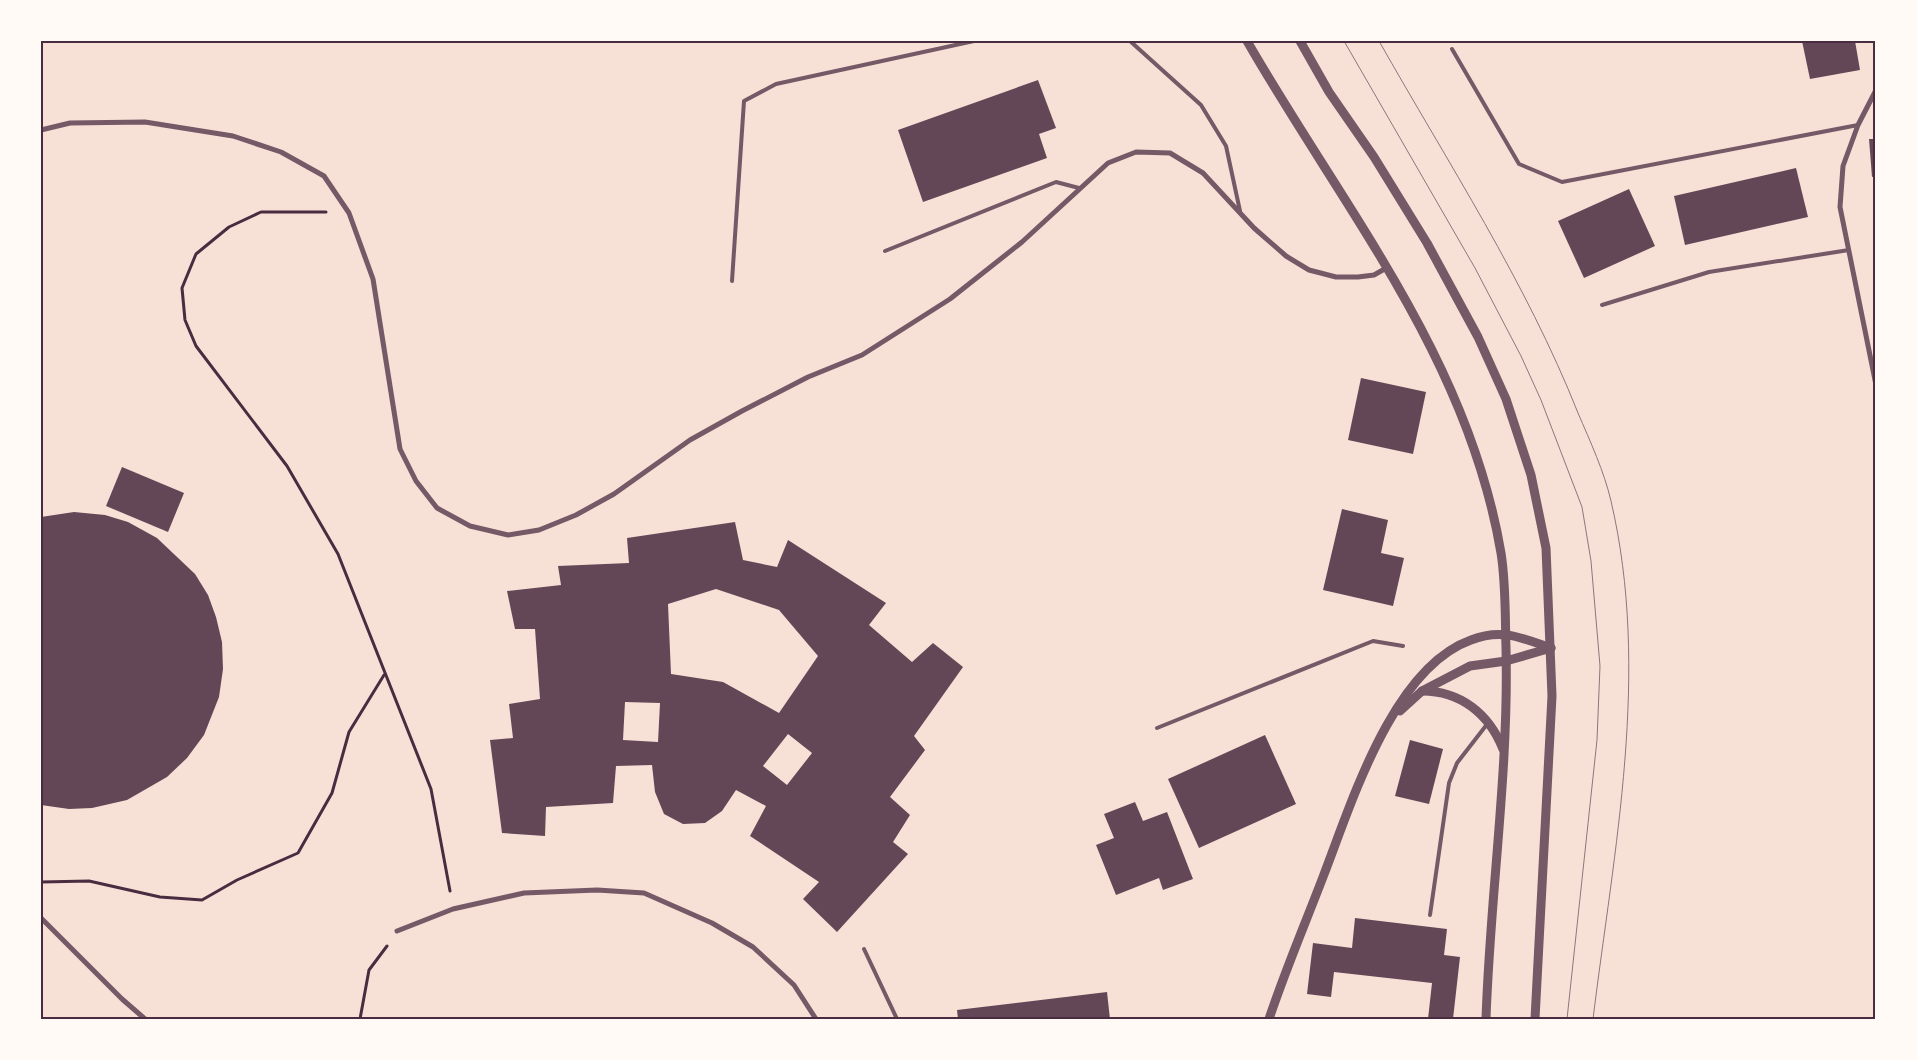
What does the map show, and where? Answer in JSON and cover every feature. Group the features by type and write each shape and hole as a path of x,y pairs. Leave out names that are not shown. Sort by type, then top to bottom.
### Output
{"street":[{"path":"1247,41 1290,116 1335,182 1388,267 1437,357 1463,416 1484,478 1501,555 1506,661 1504,752 1486,1019"},
{"path":"1300,41 1329,92 1374,157 1427,243 1478,337 1506,399 1531,475 1546,548 1552,696 1535,1019"},
{"path":"1876,90 1858,125 1843,166 1840,207 1876,385"},
{"path":"41,130 70,123 145,122 233,136 281,152 324,176 349,213 373,280 400,449 416,481 437,508 470,526 508,534 539,530 576,515 614,494 690,440 808,377 862,355 950,299 1022,242 1079,188 1108,164 1136,152 1170,153 1203,173 1286,256 1309,270 1336,277 1358,277 1374,275 1388,267"},
{"path":"1269,1019 1348,813 1384,731 1402,700 1419,678 1435,662 1470,640 1505,633 1551,648"},
{"path":"1384,731 1403,707 1422,691 1470,666 1506,661 1551,648"},
{"path":"1422,691 1448,693 1475,708 1489,722 1504,752"},
{"path":"397,931 453,909 524,893 597,890 644,893 712,922 753,947 794,985 816,1019"},
{"path":"41,918 122,999 145,1019"}],"lane":[{"path":"732,281 744,101 776,84 974,41"},
{"path":"1130,41 1201,105 1226,146 1240,212"},
{"path":"1452,49 1519,164 1562,182 1858,125"},
{"path":"885,251 1056,182 1079,188"},
{"path":"1602,305 1708,272 1849,250"},
{"path":"1157,728 1372,641 1403,646"},
{"path":"1430,915 1449,784 1458,763 1471,743 1489,722"},
{"path":"864,949 897,1017 890,1019"}],"path":[{"path":"349,213 262,212 229,227 196,254 182,288 185,320 196,346 287,466 338,554 431,789 453,909"},
{"path":"41,882 89,881 160,897 202,900 237,880 298,853 332,793 349,732 384,674"},
{"path":"360,1019 369,970 397,931"}],"building":[{"path":"1802,41 1855,41 1860,70 1810,79"},
{"path":"1038,80 1056,128 1039,134 1047,158 923,202 898,130"},
{"path":"1869,139 1876,139 1876,176 1872,177"},
{"path":"1796,168 1808,217 1685,245 1674,196"},
{"path":"1629,189 1655,246 1584,278 1558,221"},
{"path":"1361,378 1426,392 1413,454 1348,440"},
{"path":"122,467 184,493 168,532 106,506"},
{"path":"1342,509 1388,520 1381,553 1404,558 1393,606 1323,590"},
{"path":"74,512 105,515 128,522 157,538 195,574 208,595 216,617 222,642 223,669 219,697 204,735 187,758 167,777 127,800 92,808 69,809 41,805 41,517"},
{"path":"735,522 743,560 777,567 788,540 886,603 869,625 912,662 933,643 963,667 914,736 925,750 890,797 910,815 893,842 908,854 837,932 803,899 819,882 750,836 766,806 736,790 722,811 705,823 683,824 664,814 655,792 652,765 616,766 613,803 546,807 545,836 502,833 490,740 513,738 509,704 540,699 535,629 515,629 507,591 561,585 558,566 629,563 627,538","holes":["716,589 779,610 818,656 779,713 723,682 671,674 668,604","625,702 660,703 658,742 623,740","788,734 812,753 787,785 763,766"]},
{"path":"1265,735 1296,804 1199,848 1168,779"},
{"path":"1410,740 1443,749 1429,804 1395,796"},
{"path":"1135,802 1143,821 1167,812 1193,879 1163,890 1159,878 1116,895 1096,845 1114,838 1104,814"},
{"path":"1355,918 1447,929 1444,955 1460,957 1453,1019 1428,1019 1432,983 1334,972 1331,997 1307,994 1313,943 1352,948"},
{"path":"1107,992 1110,1019 958,1019 957,1010"}],"tram line":[{"path":"1344,41 1475,268 1521,356 1541,400 1582,507 1591,561 1600,666 1597,740 1567,1019"},
{"path":"1379,41 1485,224 1535,317 1592,445 1611,501 1623,565 1628,630 1628,695 1625,760 1618,825 1593,1019"}]}
